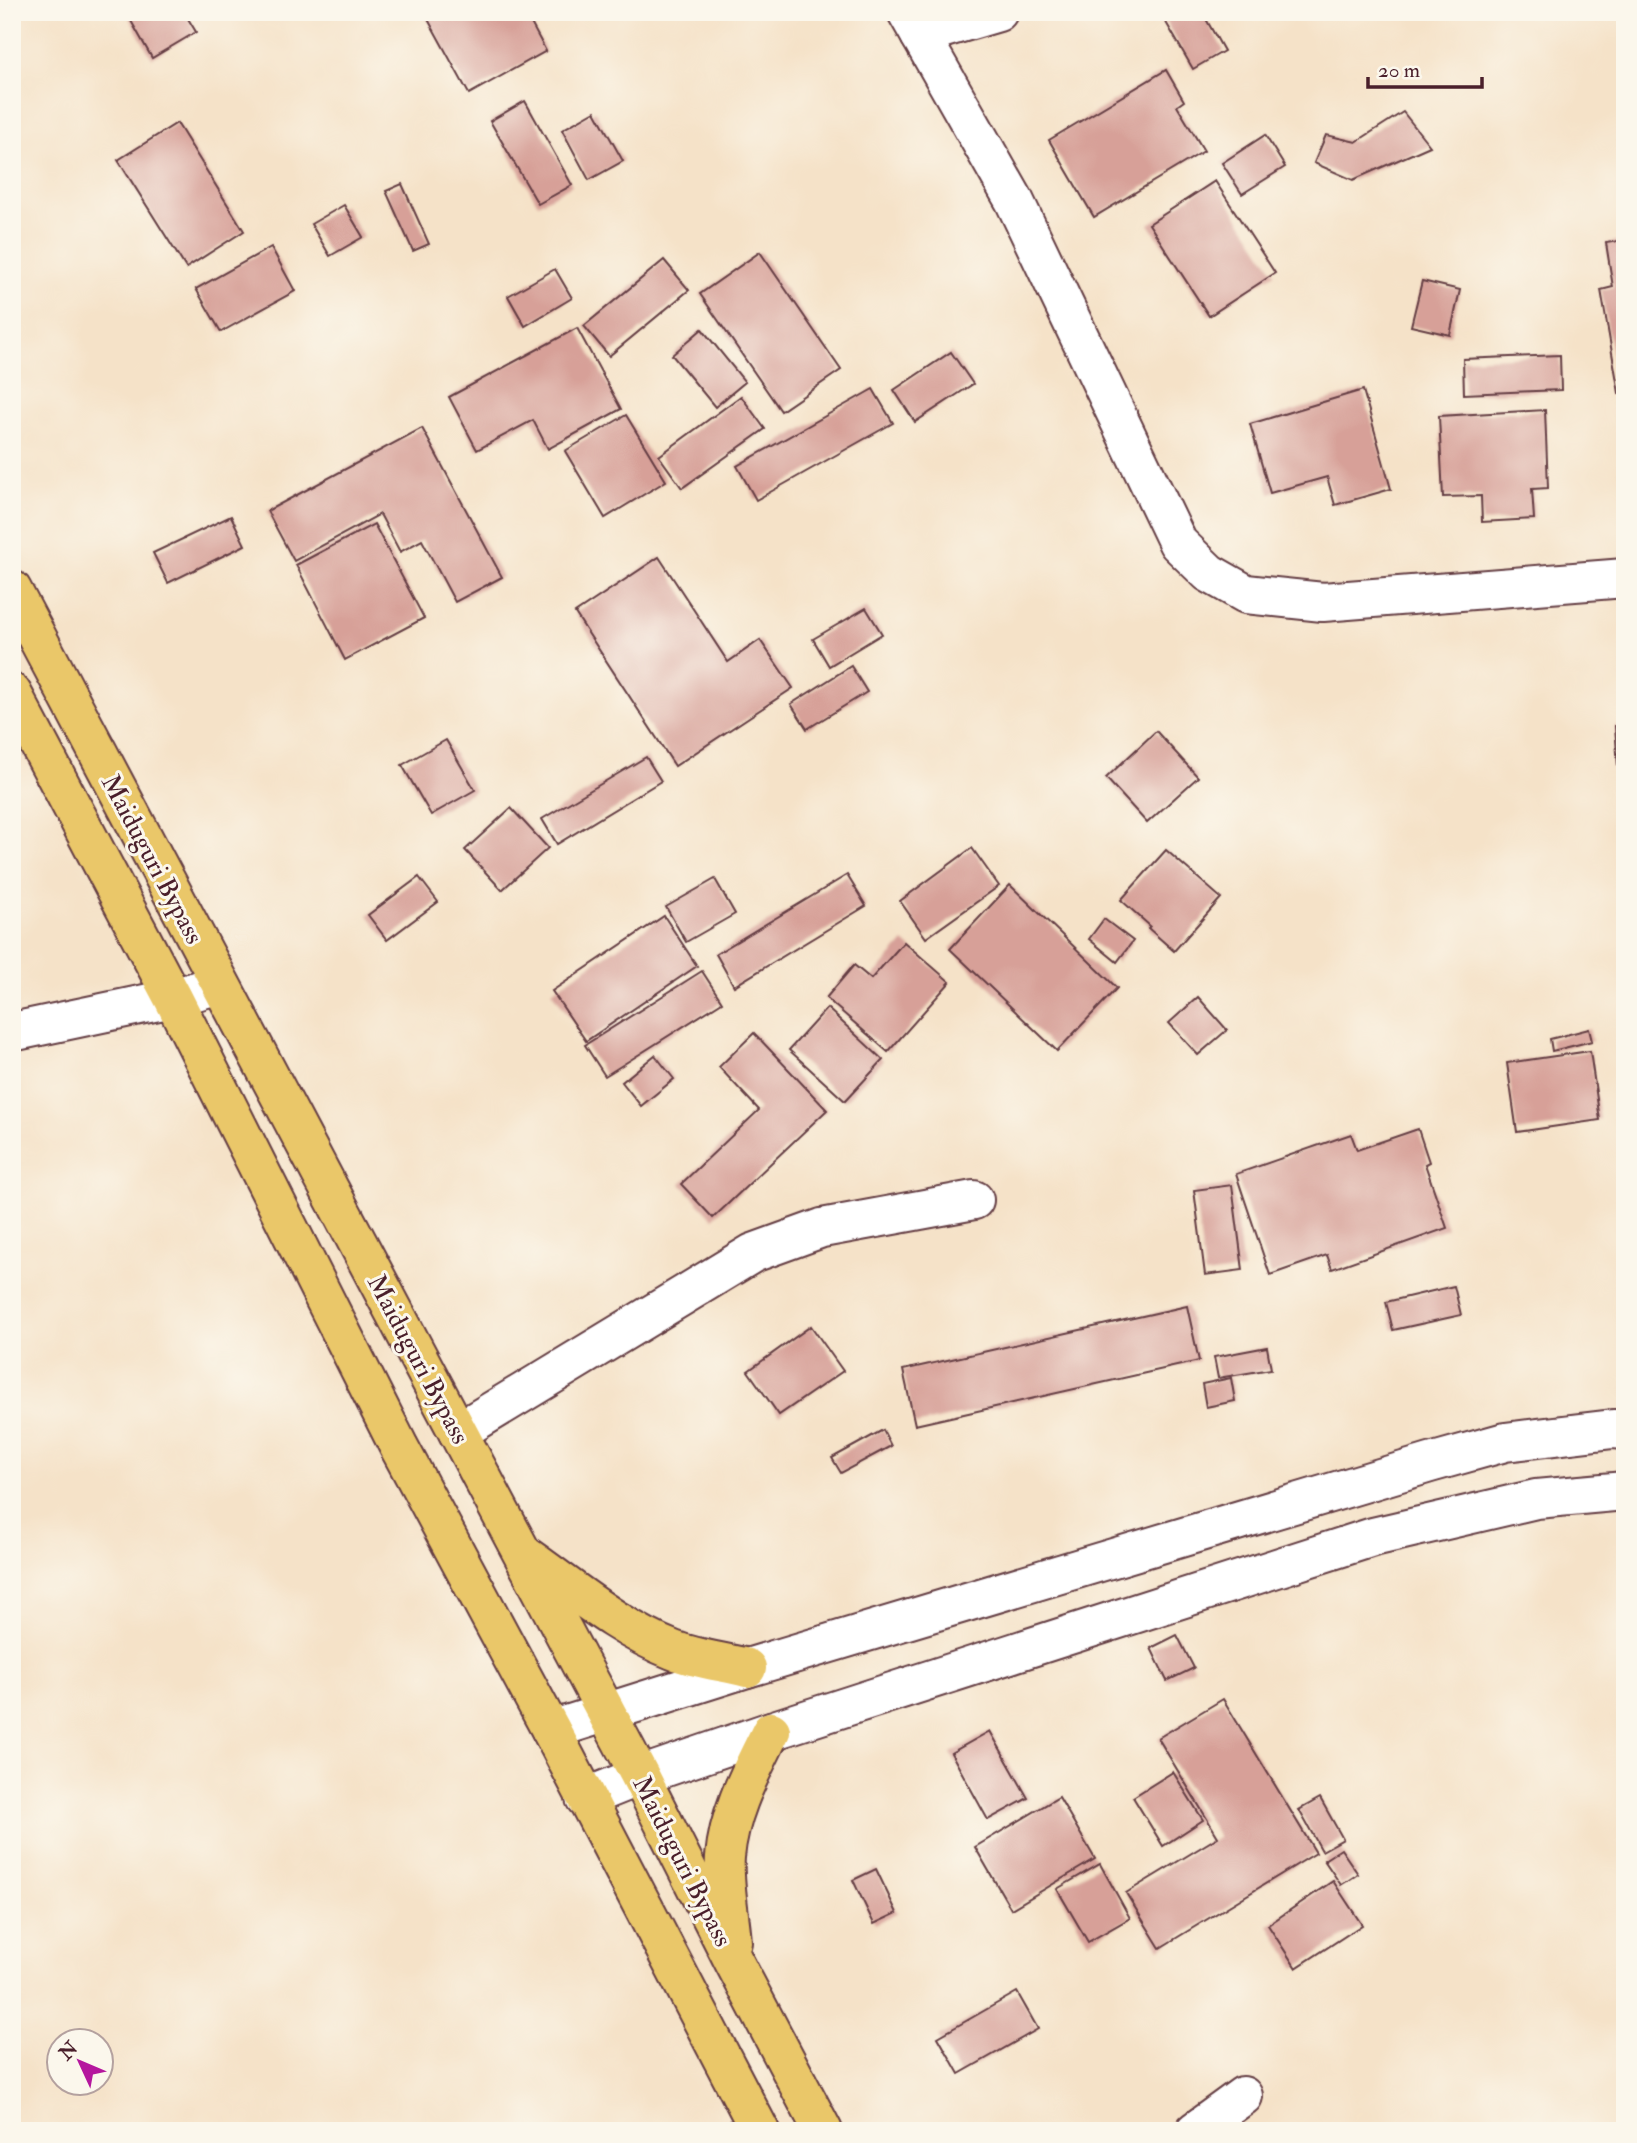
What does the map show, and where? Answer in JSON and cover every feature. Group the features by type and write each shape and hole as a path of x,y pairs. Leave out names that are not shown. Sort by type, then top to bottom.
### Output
{"highway":[{"name":"Maiduguri Bypass","path":"12,590 640,1776 823,2131"},
{"name":"Maiduguri Bypass","path":"12,693 173,998 399,1447 551,1730 760,2131"},
{"path":"523,1554 617,1621 649,1639 676,1651 747,1668"},
{"path":"734,1962 725,1859 729,1828 737,1802 771,1731"}],"street":[{"path":"998,12 914,24 1014,200 1178,543 1209,573 1246,594 1323,602 1625,578"},
{"path":"12,1032 173,998 219,984"},
{"path":"458,1432 753,1253 822,1228 974,1200"},
{"path":"551,1730 747,1668 1505,1442 1613,1429 1625,1430"},
{"path":"1430,1463 1445,1520"},
{"path":"585,1798 771,1731 1373,1536 1536,1499 1625,1491"},
{"path":"1195,2131 1243,2096"}],"building":[{"path":"126,12 184,12 196,32 152,58"},
{"path":"424,12 525,12 546,51 469,94"},
{"path":"1160,12 1202,12 1224,51 1193,69"},
{"path":"1166,70 1184,101 1177,106 1204,151 1094,217 1049,140"},
{"path":"525,101 572,185 538,204 490,121"},
{"path":"595,111 623,161 589,180 562,130"},
{"path":"1403,112 1430,146 1353,180 1314,163 1326,135 1356,142"},
{"path":"177,123 244,231 186,268 118,160"},
{"path":"1265,135 1285,167 1242,194 1222,163"},
{"path":"1215,181 1275,273 1209,316 1149,224"},
{"path":"402,184 429,244 413,251 386,191"},
{"path":"344,205 363,237 330,256 311,224"},
{"path":"1625,240 1625,392 1619,393 1601,290 1613,287 1606,243"},
{"path":"271,247 295,291 221,332 196,289"},
{"path":"760,252 841,370 781,411 700,294"},
{"path":"664,260 689,290 609,356 584,326"},
{"path":"555,269 572,298 525,326 508,296"},
{"path":"1422,281 1460,290 1450,335 1411,326"},
{"path":"577,328 621,409 548,449 533,420 477,450 449,397"},
{"path":"702,329 745,382 715,407 672,355"},
{"path":"951,352 973,384 915,422 894,390"},
{"path":"1560,355 1561,390 1464,394 1463,359"},
{"path":"873,389 893,423 756,500 737,466"},
{"path":"1363,390 1391,489 1335,505 1327,477 1270,493 1250,424"},
{"path":"741,396 765,429 682,488 659,456"},
{"path":"1545,410 1548,488 1532,489 1534,519 1482,522 1481,496 1443,497 1439,416"},
{"path":"626,415 666,481 605,518 565,451"},
{"path":"422,428 502,577 455,602 422,540 400,552 380,514 294,561 267,511"},
{"path":"231,516 245,545 168,583 153,553"},
{"path":"374,524 424,618 345,660 296,565"},
{"path":"659,557 728,662 760,640 793,688 675,766 575,613"},
{"path":"866,608 882,634 829,666 813,639"},
{"path":"851,666 867,692 807,729 791,704"},
{"path":"1615,726 1625,726 1625,835 1623,835"},
{"path":"1156,731 1198,777 1147,823 1106,778"},
{"path":"446,740 475,790 431,815 402,765"},
{"path":"646,757 661,781 557,844 542,819"},
{"path":"511,808 548,848 502,890 465,850"},
{"path":"972,848 999,886 926,938 900,901"},
{"path":"1166,850 1221,898 1174,951 1121,900"},
{"path":"847,875 866,906 734,986 716,954"},
{"path":"419,877 438,902 387,940 368,915"},
{"path":"715,879 735,914 686,942 666,907"},
{"path":"1010,885 1117,988 1057,1051 950,949"},
{"path":"664,916 697,966 586,1041 552,991"},
{"path":"1104,919 1133,941 1117,962 1089,939"},
{"path":"904,942 950,982 888,1052 826,998 854,965 871,979"},
{"path":"702,971 722,1002 605,1076 585,1045"},
{"path":"1198,997 1227,1030 1198,1055 1169,1023"},
{"path":"827,1008 883,1060 845,1101 789,1050"},
{"path":"1589,1029 1592,1041 1552,1051 1550,1039"},
{"path":"754,1033 827,1110 713,1218 681,1184 759,1110 719,1067"},
{"path":"1590,1051 1600,1120 1517,1132 1507,1063"},
{"path":"655,1055 674,1079 641,1106 622,1082"},
{"path":"1418,1129 1429,1162 1425,1164 1447,1228 1332,1269 1327,1255 1270,1275 1236,1174 1351,1134 1357,1150"},
{"path":"1232,1185 1243,1270 1205,1275 1194,1190"},
{"path":"1454,1286 1461,1315 1393,1330 1386,1302"},
{"path":"1187,1306 1199,1361 915,1425 903,1370"},
{"path":"811,1326 843,1371 779,1415 748,1371"},
{"path":"1267,1347 1271,1369 1218,1378 1214,1357"},
{"path":"1231,1378 1235,1401 1206,1407 1202,1384"},
{"path":"883,1430 891,1446 841,1473 832,1458"},
{"path":"1177,1635 1194,1668 1167,1681 1151,1648"},
{"path":"1223,1699 1316,1853 1160,1948 1126,1893 1218,1837 1158,1738"},
{"path":"990,1731 1028,1798 988,1820 951,1753"},
{"path":"1173,1772 1203,1820 1163,1846 1133,1797"},
{"path":"1059,1797 1095,1859 1011,1909 975,1847"},
{"path":"1320,1798 1343,1839 1322,1851 1299,1810"},
{"path":"1341,1849 1358,1874 1341,1885 1324,1860"},
{"path":"1100,1864 1130,1918 1088,1942 1057,1889"},
{"path":"876,1869 897,1913 874,1924 853,1880"},
{"path":"1333,1881 1362,1925 1296,1968 1268,1925"},
{"path":"1017,1992 1038,2029 959,2074 938,2037"}]}
